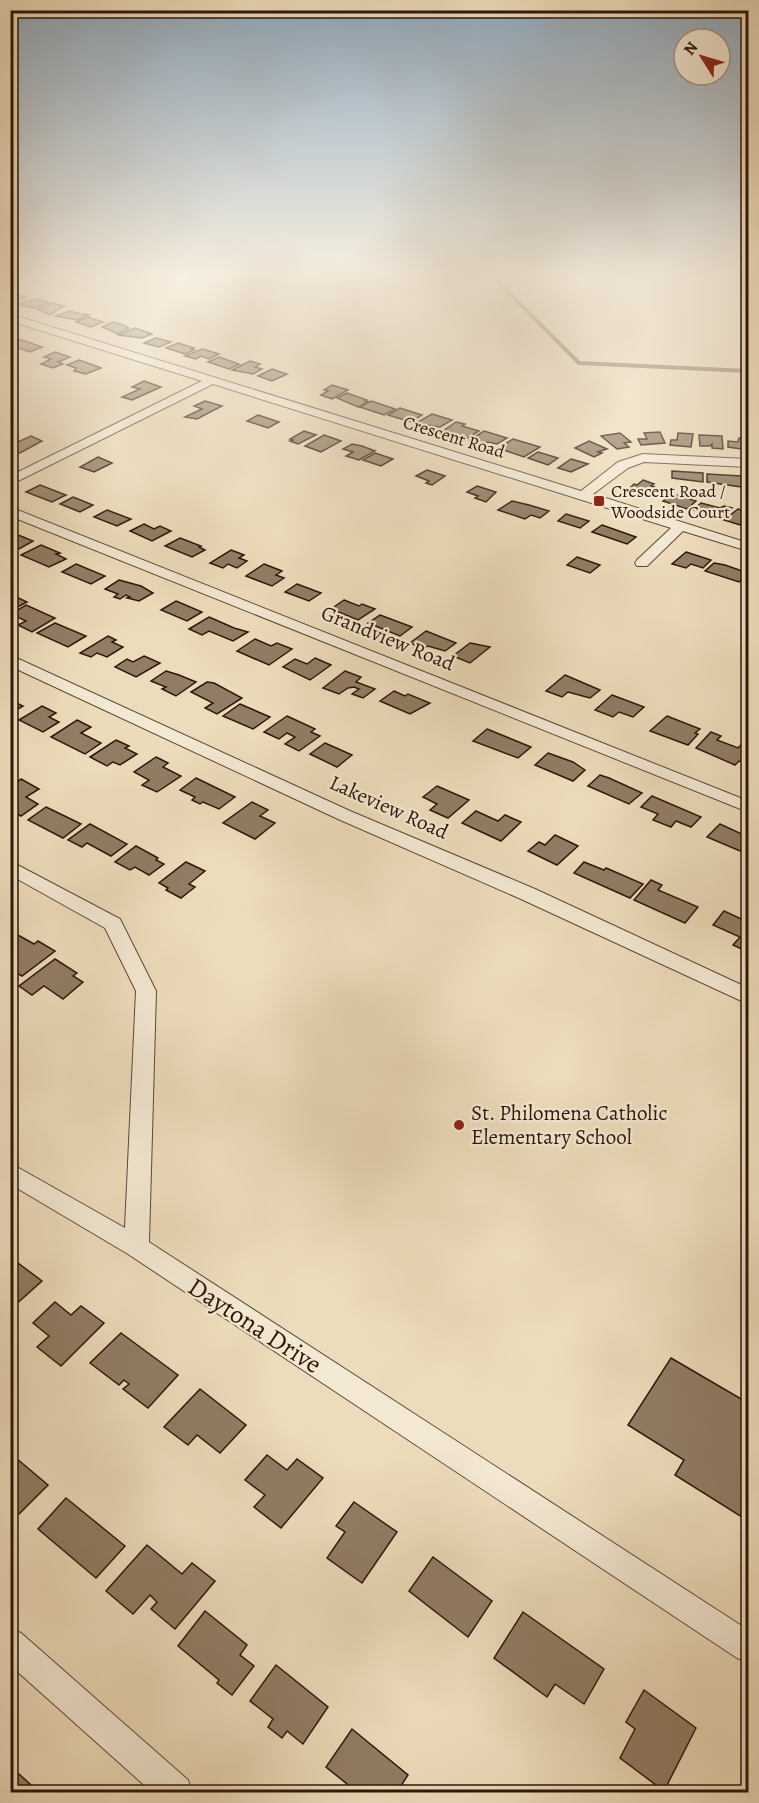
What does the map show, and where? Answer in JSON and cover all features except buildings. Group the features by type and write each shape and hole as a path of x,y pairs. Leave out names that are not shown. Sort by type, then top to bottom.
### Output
{"street":[{"name":"Crescent Road","path":"155,362 748,548"},
{"path":"10,481 212,380"},
{"path":"583,496 623,465 643,459 748,463"},
{"name":"Grandview Road","path":"10,511 748,807"},
{"path":"642,563 681,526"},
{"name":"Lakeview Road","path":"10,660 344,814 528,894 748,997"},
{"path":"10,867 113,924 146,992 137,1247"},
{"name":"Daytona Drive","path":"10,1172 137,1247 748,1647"},
{"path":"10,1644 176,1792"}],"waterway":[{"path":"578,362 748,371"}],"place":[{"name":"Crescent Road / Woodside Court","path":"599,501"},
{"name":"St. Philomena Catholic Elementary School","path":"459,1125"}]}
